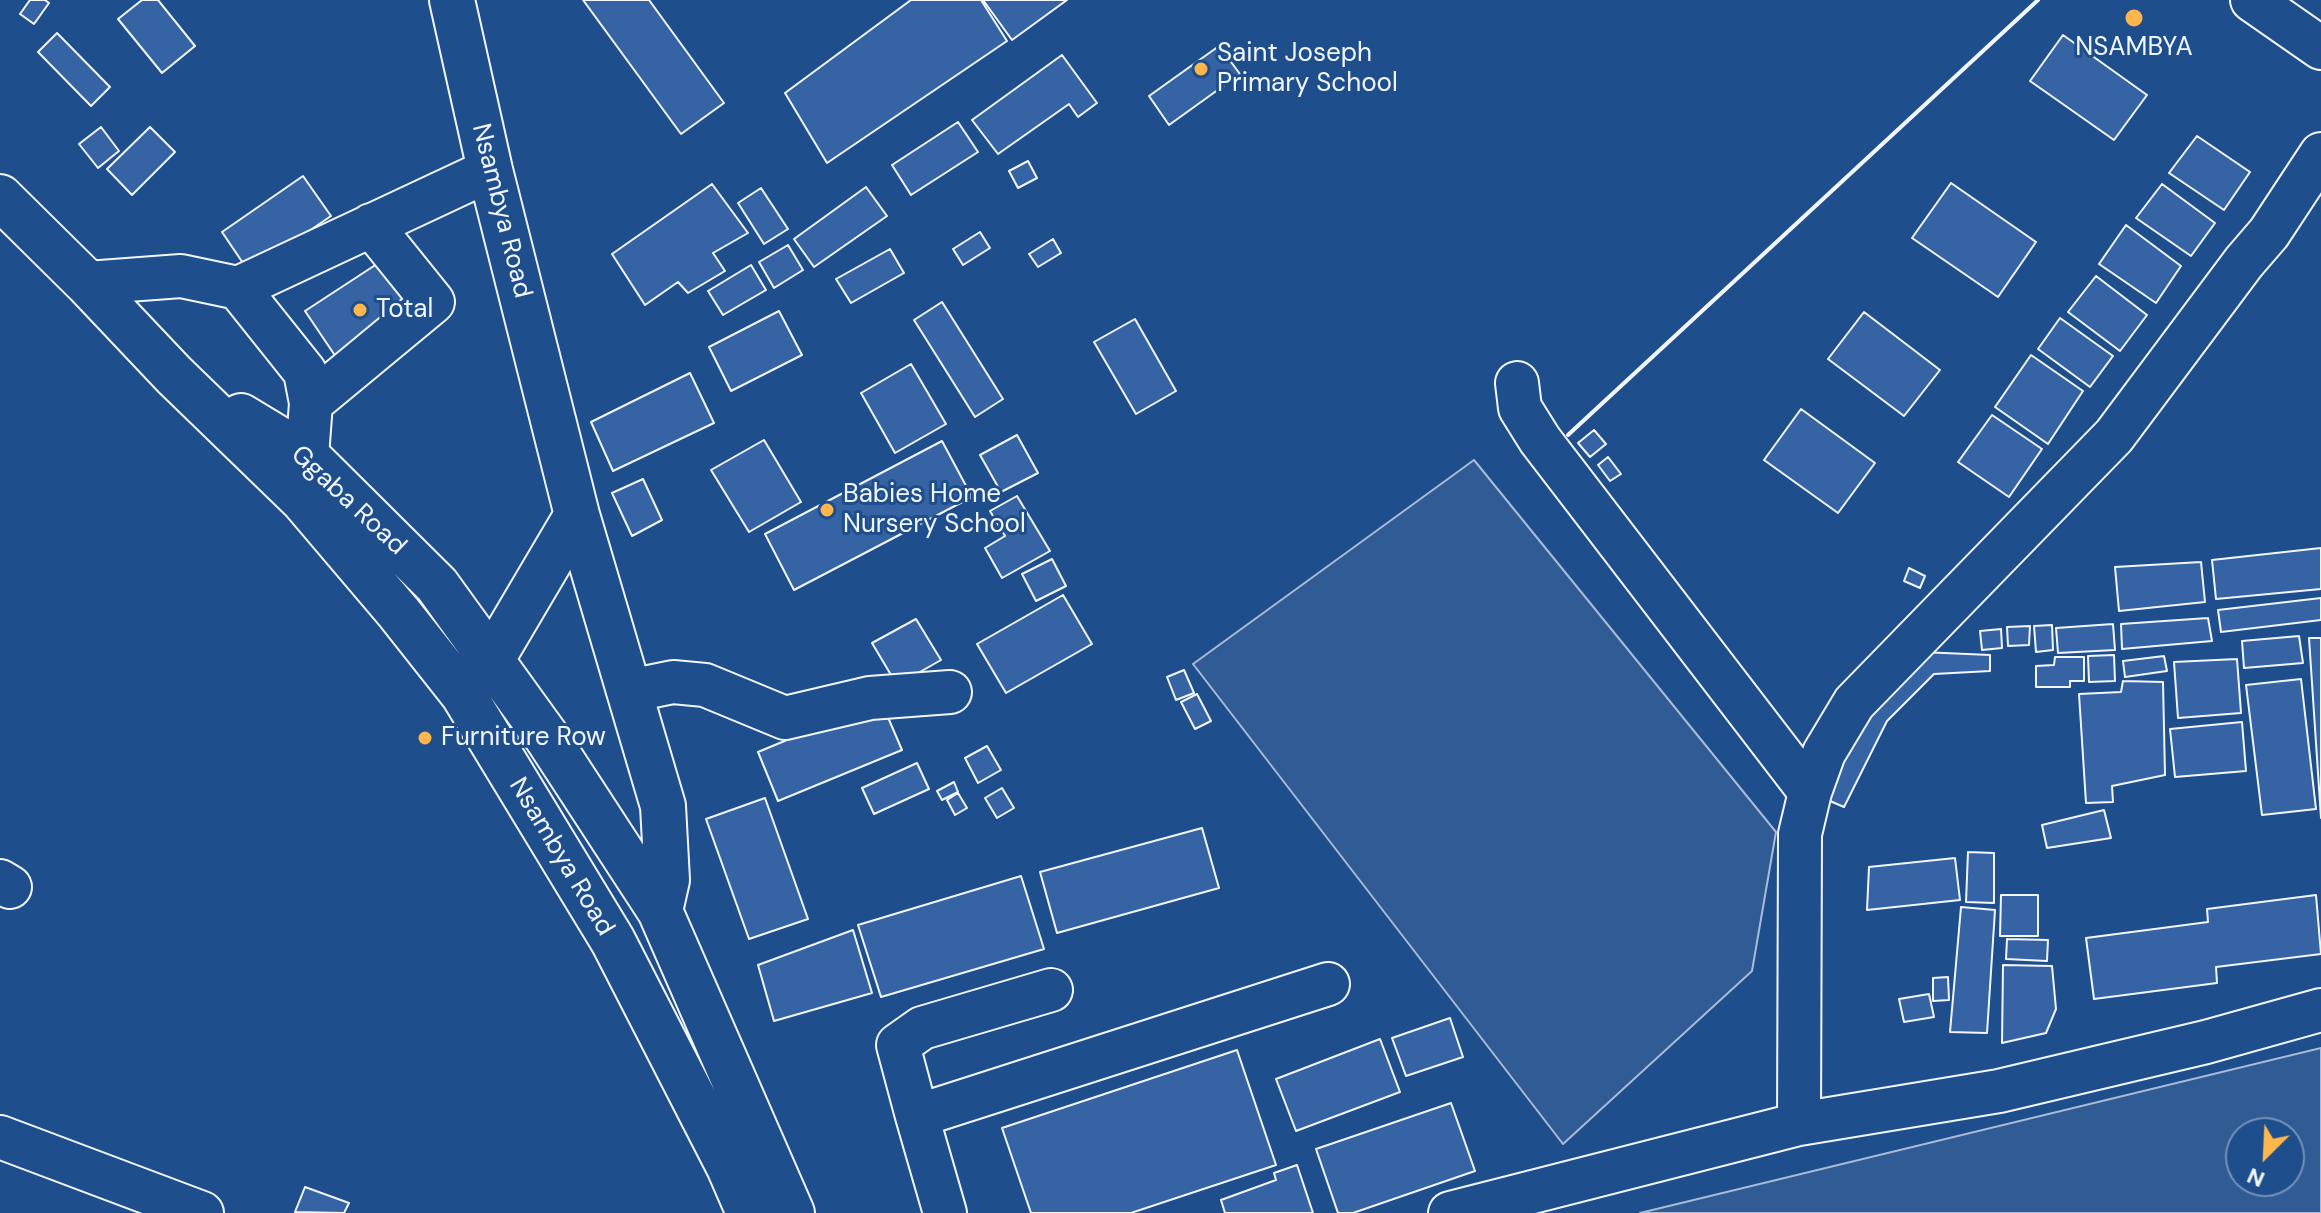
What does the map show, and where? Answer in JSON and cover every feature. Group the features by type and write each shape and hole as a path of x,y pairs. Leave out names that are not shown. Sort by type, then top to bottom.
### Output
{"main road":[{"name":"Nsambya Road","path":"452,0 490,170 577,515 663,806 667,880 660,911"},
{"name":"Ggaba Road","path":"0,197 174,375 303,500 463,694"},
{"name":"Ggaba Road","path":"174,375 307,456 437,585 492,659 660,911 792,1213"},
{"path":"463,694 492,659 577,515"},
{"name":"Nsambya Road","path":"463,694 613,941 729,1167 749,1213"}],"street":[{"path":"2252,0 2321,48"},
{"path":"1799,1124 1800,834 1824,753 1854,703 2114,436 2269,233 2321,154"},
{"path":"87,283 181,276 238,288 490,170"},
{"path":"311,403 433,302 371,225"},
{"path":"238,288 305,372 311,403 307,456"},
{"path":"1517,383 1520,408 1540,440 1810,792"},
{"path":"629,691 673,682 705,685 785,718 870,698 950,692"},
{"path":"917,1116 1328,984"},
{"path":"945,1213 898,1045 922,1028 1051,990"},
{"path":"1450,1213 1799,1124 1999,1091 2206,1042 2321,1010"},
{"path":"0,1137 202,1213"}],"shaded area":[{"path":"1474,460 1776,832 1752,971 1563,1144 1193,664"},
{"path":"2321,1048 2321,1213 1640,1213"}],"building":[{"path":"30,0 49,3 34,24 20,14"},
{"path":"142,0 158,0 195,46 162,73 118,19"},
{"path":"583,0 649,0 724,103 681,134"},
{"path":"911,0 981,0 1007,41 827,163 785,93"},
{"path":"983,0 1067,0 1012,40"},
{"path":"57,33 110,87 91,106 38,52"},
{"path":"2063,35 2147,95 2114,140 2030,81"},
{"path":"1219,46 1240,74 1169,125 1149,96"},
{"path":"1062,55 1097,103 1078,117 1069,104 998,154 972,120"},
{"path":"958,122 978,152 911,195 892,165"},
{"path":"101,127 119,151 98,168 79,144"},
{"path":"150,127 175,152 132,195 107,169"},
{"path":"2197,136 2250,172 2224,210 2169,173"},
{"path":"1028,161 1037,178 1018,188 1009,171"},
{"path":"303,176 331,216 249,272 222,232"},
{"path":"1951,183 2036,242 1998,297 1912,238"},
{"path":"712,184 748,233 713,253 725,271 688,293 678,282 645,305 612,254"},
{"path":"2162,184 2215,223 2191,256 2136,218"},
{"path":"866,187 887,216 814,267 794,239"},
{"path":"761,188 788,229 764,244 738,203"},
{"path":"2126,225 2181,266 2156,303 2099,264"},
{"path":"980,232 990,248 963,265 953,249"},
{"path":"1053,239 1061,253 1038,267 1029,254"},
{"path":"788,245 803,270 774,288 759,262"},
{"path":"890,249 904,273 851,303 836,279"},
{"name":"Total","path":"383,260 415,309 338,360 305,311"},
{"path":"751,265 766,290 723,315 708,291"},
{"path":"2096,276 2147,315 2120,351 2068,312"},
{"path":"942,302 1003,399 975,417 914,320"},
{"path":"779,311 802,355 731,391 709,347"},
{"path":"1864,312 1940,370 1904,416 1828,359"},
{"path":"2060,318 2113,356 2090,387 2038,349"},
{"path":"1135,319 1176,391 1136,414 1094,342"},
{"path":"2031,355 2083,391 2048,444 1995,407"},
{"path":"911,364 946,424 895,453 861,393"},
{"path":"690,373 714,423 613,471 591,422"},
{"path":"1801,409 1875,463 1838,513 1764,460"},
{"path":"1992,415 2042,449 2009,497 1958,462"},
{"path":"1594,430 1606,444 1590,457 1578,443"},
{"path":"1017,435 1038,473 1001,492 980,455"},
{"path":"764,440 801,502 749,532 711,470"},
{"path":"942,441 972,497 794,590 765,534"},
{"path":"1608,457 1621,474 1610,481 1598,465"},
{"path":"643,479 662,520 632,536 612,493"},
{"path":"1017,496 1050,551 1002,578 985,548 1005,536 990,511"},
{"path":"2321,548 2321,589 2216,599 2212,560"},
{"path":"1052,559 1066,586 1036,601 1022,574"},
{"path":"2201,562 2205,602 2119,611 2115,567"},
{"path":"1909,568 1925,576 1920,588 1904,581"},
{"path":"1063,595 1092,644 1006,693 977,644"},
{"path":"2321,598 2321,620 2221,632 2218,610"},
{"path":"2208,618 2212,641 2122,649 2121,624"},
{"path":"916,619 941,660 897,685 872,643"},
{"path":"2113,624 2115,650 2058,653 2056,628"},
{"path":"2052,625 2053,650 2036,652 2034,626"},
{"path":"2030,626 2029,645 2008,646 2007,627"},
{"path":"2001,629 2002,648 1982,650 1980,631"},
{"path":"2299,636 2303,663 2244,668 2242,641"},
{"path":"2309,638 2321,638 2321,818"},
{"path":"1921,652 1990,655 1990,671 1934,674 1887,721 1844,807 1823,798 1863,711"},
{"path":"2114,655 2115,681 2089,682 2088,656"},
{"path":"2164,656 2167,671 2125,677 2123,661"},
{"path":"2055,657 2084,657 2084,681 2070,681 2070,687 2036,687 2036,666 2054,665"},
{"path":"2237,659 2241,713 2178,718 2174,662"},
{"path":"1184,670 1194,693 1176,700 1167,677"},
{"path":"2301,679 2316,809 2262,815 2246,685"},
{"path":"2123,681 2163,682 2165,775 2112,786 2113,802 2086,803 2079,694 2121,692"},
{"path":"1197,694 1211,721 1195,729 1181,702"},
{"path":"881,701 902,750 778,801 758,752"},
{"path":"2242,722 2246,771 2175,777 2170,729"},
{"path":"987,746 1001,770 978,783 965,758"},
{"path":"917,763 929,789 874,814 862,788"},
{"path":"954,782 958,792 942,800 937,791"},
{"path":"1002,788 1014,808 997,818 985,798"},
{"path":"958,793 967,808 955,815 947,800"},
{"path":"765,798 808,919 749,939 706,819"},
{"path":"2104,810 2111,838 2047,848 2042,825"},
{"path":"1202,828 1219,888 1057,933 1040,872"},
{"path":"1968,852 1994,853 1994,903 1966,902"},
{"path":"1955,858 1960,900 1867,910 1869,867"},
{"path":"1021,876 1044,949 881,997 858,925"},
{"path":"2001,895 2038,895 2038,936 2000,936"},
{"path":"2316,895 2321,954 2216,967 2217,983 2094,999 2086,938 2208,922 2207,909"},
{"path":"1961,907 1995,910 1987,1033 1950,1032"},
{"path":"853,930 872,993 774,1021 758,965"},
{"path":"2007,939 2048,940 2047,961 2006,959"},
{"path":"2003,965 2052,966 2056,1009 2046,1033 2002,1043"},
{"path":"1948,977 1949,1000 1933,1001 1933,978"},
{"path":"1929,994 1934,1017 1904,1022 1899,999"},
{"path":"1450,1018 1463,1057 1406,1076 1392,1038"},
{"path":"1380,1039 1400,1092 1296,1131 1276,1079"},
{"path":"1237,1050 1276,1165 1131,1213 1031,1213 1002,1128"},
{"path":"1451,1103 1475,1171 1353,1213 1338,1213 1316,1149"},
{"path":"1297,1165 1313,1213 1225,1213 1221,1200 1276,1180 1274,1173"},
{"path":"305,1187 349,1203 344,1213 295,1212"}],"wall":[{"path":"1568,435 2038,0"}],"place":[{"name":"NSAMBYA","path":"2134,18"},
{"name":"Saint Joseph Primary School","path":"1201,69"},
{"name":"Total","path":"360,310"},
{"name":"Babies Home Nursery School","path":"827,510"},
{"name":"Furniture Row","path":"425,738"}]}
